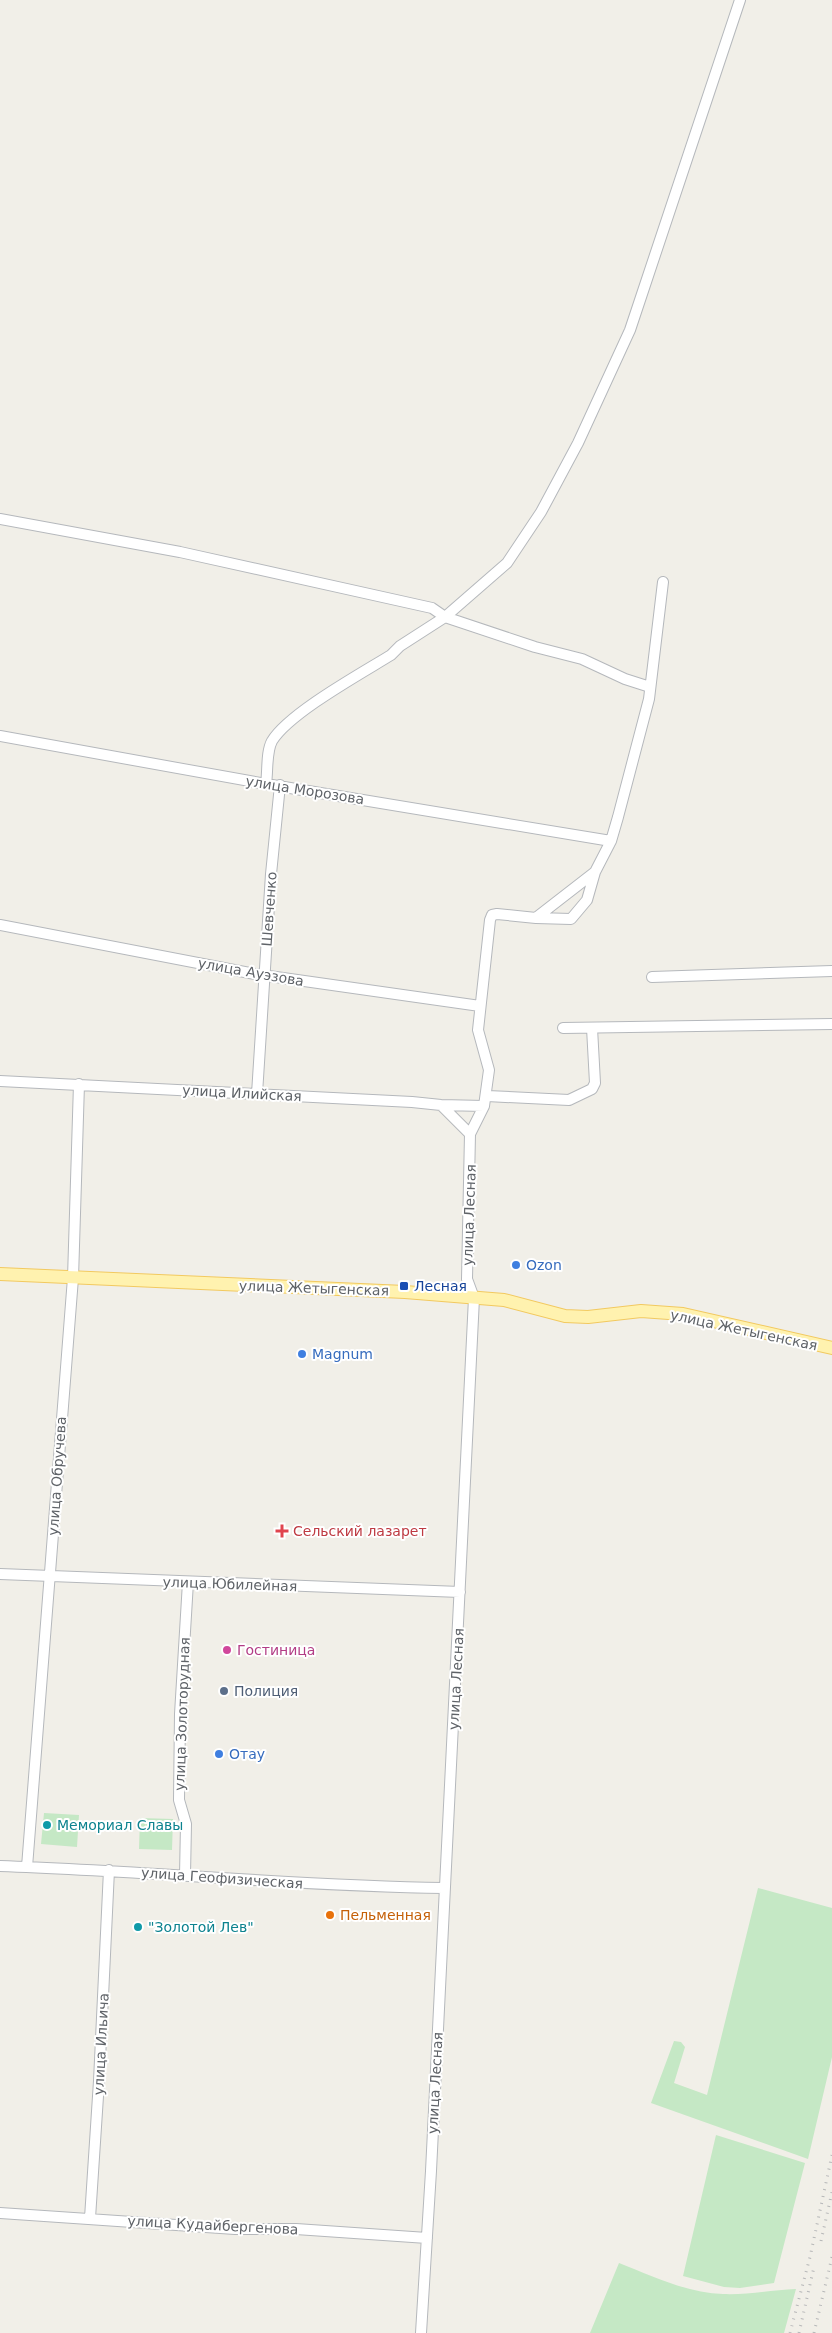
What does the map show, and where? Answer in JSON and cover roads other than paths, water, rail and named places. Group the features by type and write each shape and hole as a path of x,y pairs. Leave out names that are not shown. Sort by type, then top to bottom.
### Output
{"main road":[{"name":"улица Жетыгенская","path":"0,1274 405,1292 504,1300 566,1316 588,1317 641,1311 683,1314 832,1348"}],"street":[{"path":"266,784 272,742 282,730 316,703 391,655 400,646 445,617 507,564 542,512 587,426 630,330 740,0"},
{"path":"0,519 199,556 432,608 445,617 535,647 582,660 650,687"},
{"path":"480,1006 491,918 497,914 536,918 571,918 587,900 595,872 611,841 650,687 663,582"},
{"name":"улица Морозова","path":"0,736 266,784 611,841"},
{"name":"Шевченко","path":"257,1094 271,874 280,785"},
{"path":"536,918 595,872"},
{"name":"улица Ауэзова","path":"0,925 265,975 480,1006"},
{"path":"652,977 832,971"},
{"name":"улица Лесная","path":"421,2333 474,1298 467,1279 470,1134 486,1101 489,1067 478,1030 480,1006"},
{"path":"563,1028 832,1024"},
{"name":"улица Илийская","path":"0,1081 257,1094 441,1106 486,1101 569,1100 592,1089 595,1083 592,1028"},
{"name":"улица Обручева","path":"27,1867 73,1278 80,1084"},
{"path":"441,1106 470,1134"},
{"name":"улица Юбилейная","path":"0,1574 49,1578 460,1592"},
{"name":"улица Золоторудная","path":"185,1875 186,1824 179,1800 179,1790 180,1714 188,1582"},
{"name":"улица Геофизическая","path":"0,1866 109,1870 360,1887 444,1888"},
{"name":"улица Ильича","path":"90,2218 99,2090 109,1870"},
{"name":"улица Кудайбергенова","path":"0,2213 235,2229 296,2229 426,2238"}],"railway":[{"path":"790,2333 810,2257 832,2155"},
{"path":"821,2241 832,2192"},
{"path":"814,2333 832,2257"},
{"path":"799,2333 814,2267"}],"place":[{"name":"Ozon","path":"516,1265"},
{"name":"Лесная","path":"404,1286"},
{"name":"Magnum","path":"302,1354"},
{"name":"Сельский лазарет","path":"282,1531"},
{"name":"Гостиница","path":"227,1650"},
{"name":"Полиция","path":"224,1691"},
{"name":"Отау","path":"219,1754"},
{"name":"Мемориал Славы","path":"47,1825"},
{"name":"Пельменная","path":"330,1915"},
{"name":"\"Золотой Лев\"","path":"138,1927"}]}
